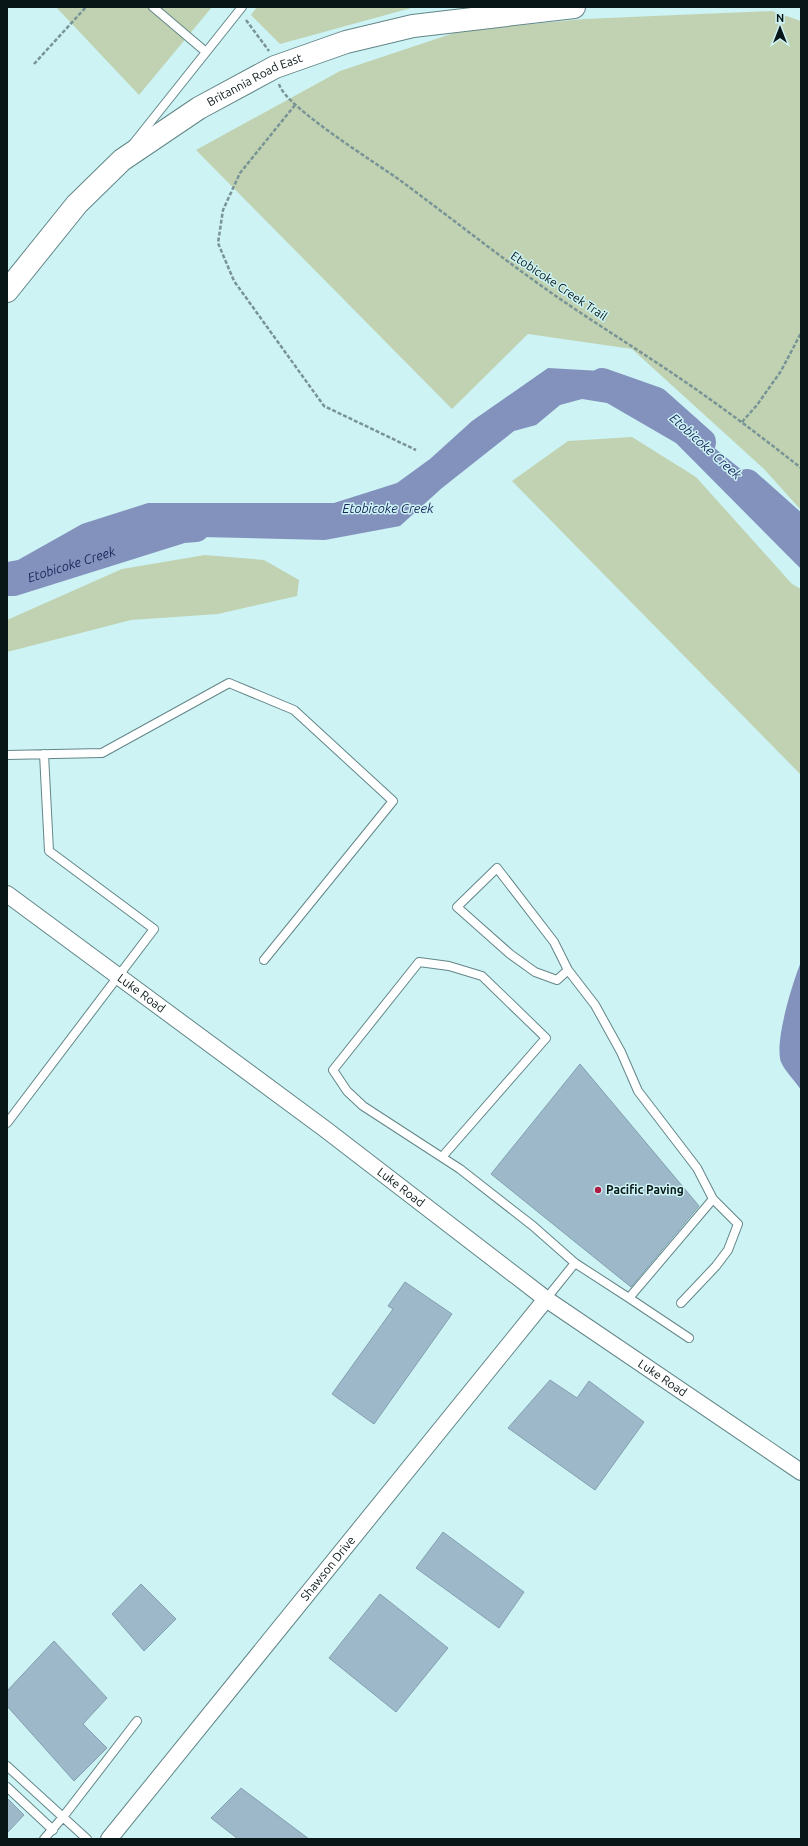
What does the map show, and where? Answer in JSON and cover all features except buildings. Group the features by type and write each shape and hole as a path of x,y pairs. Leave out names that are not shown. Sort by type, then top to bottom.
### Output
{"street":[{"name":"Britannia Road East","path":"7,291 77,204 122,160 199,108 275,67 346,42 413,26 574,7"},
{"name":"Luke Road","path":"7,894 325,1129 546,1298 801,1472"},
{"name":"Shawson Drive","path":"109,1839 546,1298"}],"lane":[{"path":"154,7 206,52"},
{"path":"122,160 137,138 242,7"},
{"path":"7,755 102,752 229,683 294,710 393,800 264,960"},
{"path":"7,1123 154,929 50,851 44,754"},
{"path":"568,970 557,980 535,972 510,954 457,907 496,868 554,942 568,970 595,1005 621,1052 638,1091 697,1168 713,1200 738,1224 728,1250 716,1266 681,1303"},
{"path":"442,1157 546,1038 482,976 449,966 419,962 333,1070 347,1091 363,1106 460,1169 533,1226 575,1263 690,1338"},
{"path":"629,1298 713,1200"},
{"path":"546,1298 575,1263"},
{"path":"44,1839 53,1830 137,1721"},
{"path":"7,1766 88,1839"},
{"path":"7,1787 53,1830"}],"path":[{"path":"34,64 86,7"},
{"path":"295,106 240,173 223,210 218,243 234,281 324,406 416,450"},
{"name":"Etobicoke Creek Trail","path":"308,115 401,181 495,253 680,378 742,422 801,468"},
{"path":"742,422 757,405 781,371 801,333"}],"green space":[{"path":"56,7 212,7 139,95"},
{"path":"257,7 415,7 280,44 251,15"},
{"path":"772,11 801,21 801,510 764,469 632,349 528,334 452,409 196,150 340,71 460,31 584,19"},
{"path":"632,437 696,477 792,584 801,589 801,775 512,481 568,441"},
{"path":"205,555 264,560 299,580 297,596 218,614 131,620 7,652 7,620 122,569"}],"water":[{"name":"Etobicoke Creek","path":"548,368 601,371 681,421 743,471 801,538 801,569 676,443 607,403 582,399 560,405 536,425 514,431 442,488 400,526 325,540 158,536 137,547 69,559 39,579 7,584 7,562 18,560 82,524 148,503 334,503 397,483 430,459 472,421"},
{"path":"801,962 801,1090 781,1062 780,1041 785,1012"}],"waterway":[{"name":"Etobicoke Creek","path":"602,382 656,401 702,442"},
{"name":"Etobicoke Creek","path":"747,483 801,531"},
{"name":"Etobicoke Creek","path":"7,582 14,582 183,529 196,528"}],"place":[{"name":"Pacific Paving","path":"598,1190"}]}
